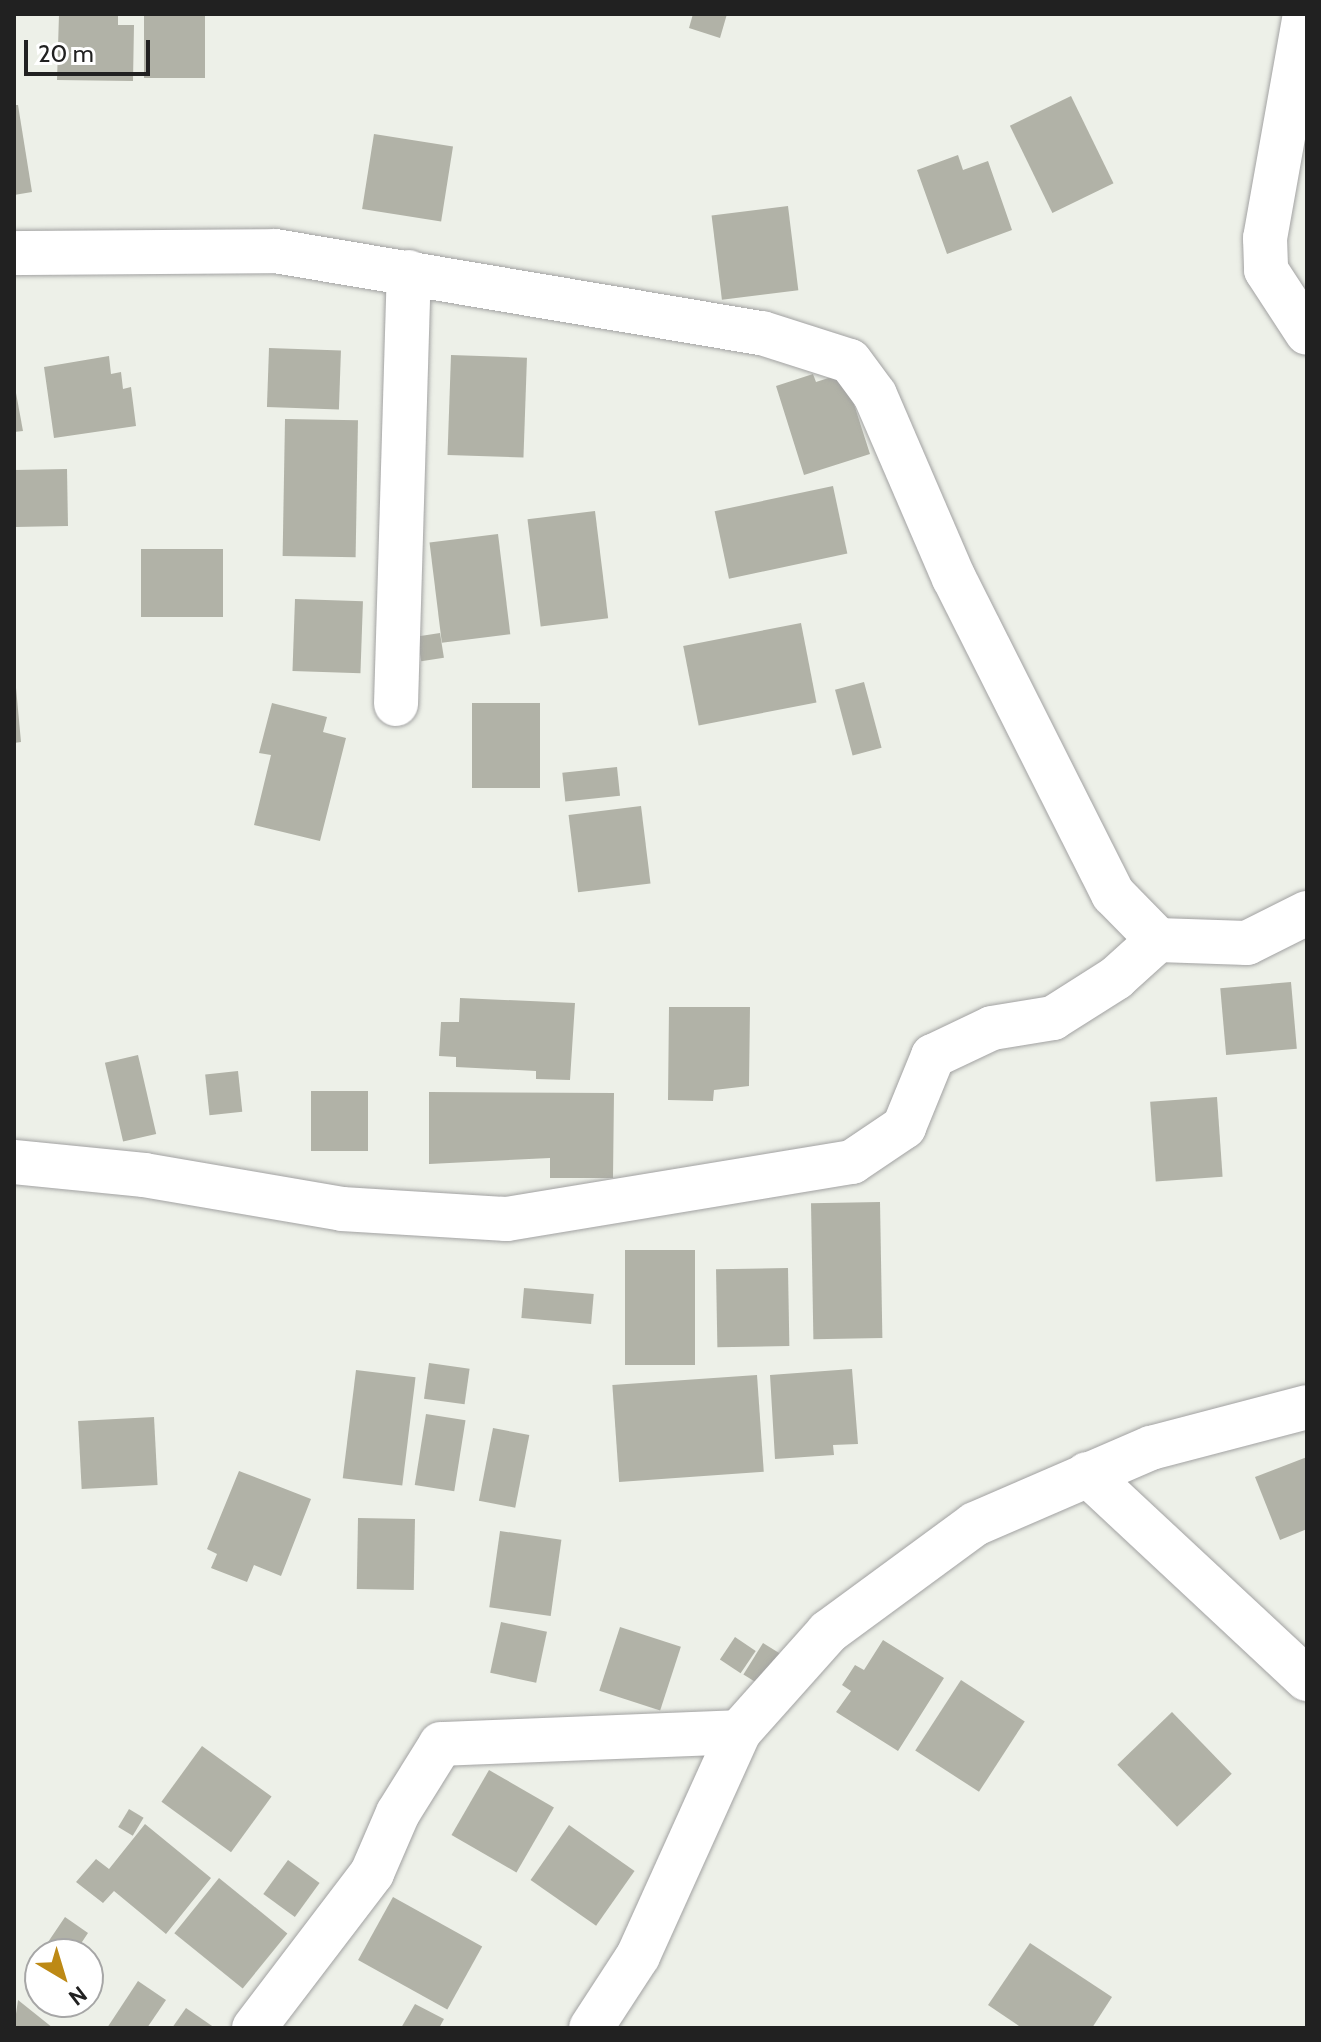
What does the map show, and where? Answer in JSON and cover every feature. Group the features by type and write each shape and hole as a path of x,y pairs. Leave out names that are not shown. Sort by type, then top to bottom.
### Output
{"street":[{"path":"1305,14 1265,238 1266,270 1307,333"},
{"path":"14,253 275,251 762,333 850,361 875,395 954,578 1113,894 1158,940 1247,943 1307,913"},
{"path":"396,704 409,272"},
{"path":"14,1162 144,1175 342,1209 507,1219 852,1162 904,1127 933,1056 992,1028 1053,1018 1116,978 1158,940"},
{"path":"591,2028 638,1956 739,1732 828,1632 975,1524 1151,1448 1307,1407"},
{"path":"1087,1474 1307,1679"},
{"path":"254,2028 372,1873 398,1813 441,1744 739,1732"}],"building":[{"path":"59,14 118,14 118,25 134,25 133,81 57,80"},
{"path":"144,14 205,14 205,78 144,78"},
{"path":"693,14 727,14 720,38 689,28"},
{"path":"1071,96 1114,183 1052,213 1010,126"},
{"path":"14,105 18,105 32,192 14,195"},
{"path":"374,134 453,147 441,222 362,209"},
{"path":"958,155 963,170 988,161 1012,230 947,254 917,170"},
{"path":"788,206 798,290 722,300 712,215"},
{"path":"269,348 341,351 339,409 267,407"},
{"path":"451,355 527,358 523,458 448,455"},
{"path":"109,356 111,374 121,372 123,389 131,387 136,426 54,438 44,367"},
{"path":"844,373 870,454 804,475 776,386 813,374 816,382"},
{"path":"14,382 23,431 14,432"},
{"path":"285,419 358,420 356,557 283,556"},
{"path":"67,469 68,526 15,527 14,470"},
{"path":"833,486 847,553 729,579 715,511"},
{"path":"595,511 608,618 541,626 528,519"},
{"path":"498,534 510,634 442,643 430,542"},
{"path":"141,549 223,549 223,617 141,617"},
{"path":"295,599 363,601 360,673 292,671"},
{"path":"801,623 816,703 699,725 683,646"},
{"path":"440,633 444,658 421,661 417,637"},
{"path":"14,666 21,742 14,743"},
{"path":"864,682 882,748 853,755 835,690"},
{"path":"272,703 327,717 323,732 346,738 320,841 254,825 271,755 259,753"},
{"path":"472,703 540,703 540,788 472,788"},
{"path":"617,767 620,796 565,802 562,773"},
{"path":"641,806 651,883 578,892 569,815"},
{"path":"1291,982 1297,1049 1226,1055 1220,988"},
{"path":"460,998 575,1003 570,1080 536,1079 536,1071 456,1067 456,1057 439,1056 441,1022 459,1022"},
{"path":"669,1007 750,1007 749,1086 714,1090 713,1101 668,1100"},
{"path":"138,1055 156,1134 123,1142 105,1063"},
{"path":"238,1071 242,1112 209,1115 205,1074"},
{"path":"311,1091 368,1091 368,1151 311,1151"},
{"path":"429,1092 614,1093 613,1178 550,1178 550,1158 429,1164"},
{"path":"1217,1097 1223,1177 1156,1181 1150,1102"},
{"path":"880,1202 882,1338 813,1339 811,1203"},
{"path":"625,1250 695,1250 695,1365 625,1365"},
{"path":"788,1268 789,1346 717,1347 716,1269"},
{"path":"524,1288 594,1294 591,1324 521,1318"},
{"path":"429,1363 470,1369 465,1404 424,1399"},
{"path":"852,1369 858,1444 833,1445 834,1455 775,1459 770,1375"},
{"path":"356,1370 416,1377 402,1485 343,1478"},
{"path":"757,1375 764,1472 619,1482 612,1385"},
{"path":"426,1414 466,1420 454,1491 415,1485"},
{"path":"154,1417 158,1485 82,1489 78,1421"},
{"path":"493,1428 529,1435 515,1508 479,1501"},
{"path":"1307,1457 1307,1529 1280,1540 1255,1477"},
{"path":"239,1471 311,1499 281,1576 254,1565 247,1582 211,1568 217,1554 207,1549"},
{"path":"358,1518 415,1519 414,1590 357,1589"},
{"path":"500,1531 561,1540 551,1616 489,1607"},
{"path":"501,1622 547,1632 536,1683 490,1673"},
{"path":"620,1627 681,1647 660,1710 599,1691"},
{"path":"735,1637 756,1651 741,1673 720,1659"},
{"path":"883,1640 944,1678 898,1751 836,1712 851,1691 842,1685 855,1665 864,1670"},
{"path":"763,1643 787,1658 767,1689 743,1674"},
{"path":"961,1680 1025,1721 979,1792 915,1750"},
{"path":"1172,1712 1232,1774 1177,1827 1117,1765"},
{"path":"202,1746 272,1797 231,1852 161,1802"},
{"path":"489,1770 554,1808 516,1872 451,1835"},
{"path":"129,1809 144,1818 133,1836 118,1827"},
{"path":"145,1824 211,1878 166,1934 114,1891 103,1903 76,1882 96,1859 109,1869"},
{"path":"569,1825 635,1871 596,1926 531,1880"},
{"path":"288,1860 320,1883 295,1917 263,1894"},
{"path":"219,1878 287,1933 243,1989 174,1933"},
{"path":"393,1897 482,1946 447,2009 358,1960"},
{"path":"65,1917 88,1933 85,1938 51,1938"},
{"path":"1030,1943 1112,1997 1092,2028 1022,2028 988,2005"},
{"path":"138,1981 166,2000 147,2028 107,2028"},
{"path":"18,2000 24,2005 24,2018 40,2018 53,2028 14,2028"},
{"path":"415,2004 444,2019 439,2028 401,2028"},
{"path":"186,2008 215,2028 172,2028"}]}
